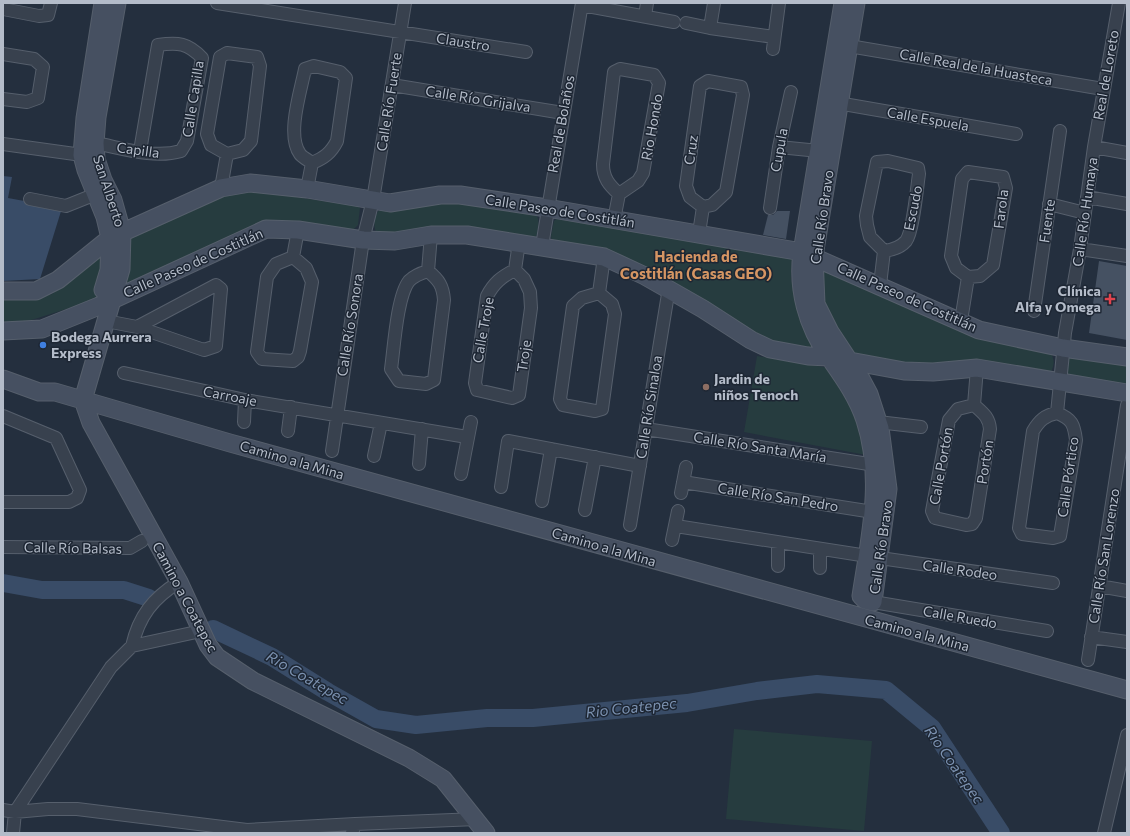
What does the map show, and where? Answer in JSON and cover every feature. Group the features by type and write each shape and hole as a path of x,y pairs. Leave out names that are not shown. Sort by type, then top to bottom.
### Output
{"street":[{"path":"3,9 39,16 48,15 51,3"},
{"name":"San Alberto","path":"103,3 85,118 82,155 86,170 96,194 116,235"},
{"name":"San Alberto","path":"77,399 106,309 108,270 116,235 113,200 103,180 96,159 95,143 97,117 117,3"},
{"name":"Claustro","path":"217,3 526,52"},
{"name":"Calle Río Fuerte","path":"373,200 405,3"},
{"path":"645,16 647,3"},
{"path":"710,28 714,3"},
{"path":"582,4 710,28 773,43 779,3"},
{"name":"Calle Río Bravo","path":"843,3 833,103 808,254 801,283 804,307 828,356 842,374 855,395 870,438 875,466 873,557"},
{"name":"Calle Río Bravo","path":"856,3 849,46 819,152 808,254 816,304 830,332 857,372 869,394 878,422 886,463 888,489 873,557 861,596 865,600 873,602"},
{"name":"Real de Loreto","path":"1094,147 1119,3"},
{"name":"Real de Bolaños","path":"542,246 547,208 582,4"},
{"name":"Calle Capilla","path":"140,151 158,45 174,43 193,48 202,58 187,141 181,151"},
{"name":"Calle Real de la Huasteca","path":"849,46 1103,89"},
{"path":"227,53 257,57 260,66 251,142 243,150 227,154 212,145 207,134 220,57 227,53"},
{"path":"3,54 34,59 43,67 38,98 27,102 3,99"},
{"path":"308,66 340,72 346,78 337,141 333,150 324,158 312,163 300,154 294,142 293,131 305,69 308,66"},
{"name":"Rio Hondo","path":"620,68 654,75 659,83 643,173 638,181 619,194 609,184 603,174 603,164 614,72 620,68"},
{"name":"Cruz","path":"708,81 741,87 743,95 726,192 712,205 703,207 690,198 686,186 700,86 708,81"},
{"name":"Calle Río Grijalva","path":"392,85 563,113"},
{"name":"Cupula","path":"770,208 779,147 791,92"},
{"name":"Calle Espuela","path":"833,103 1016,134"},
{"name":"Fuente","path":"1034,311 1060,131"},
{"name":"Capilla","path":"95,143 140,151 170,154 181,151"},
{"path":"3,144 82,155"},
{"path":"779,147 819,152"},
{"path":"1094,147 1127,153"},
{"name":"Calle Río Humaya","path":"1058,413 1059,383 1063,348 1080,249 1094,147"},
{"path":"221,188 227,154"},
{"name":"Escudo","path":"888,161 918,168 919,174 910,228 906,241 895,249 884,251 870,237 866,216 877,162 888,161"},
{"path":"307,189 312,163"},
{"name":"Farola","path":"968,172 1002,177 1006,188 993,264 980,276 968,277 956,268 951,256 962,179 968,172"},
{"name":"Calle Paseo de Costitlán","path":"3,291 36,291 53,283 116,235 221,188 250,183 307,189 390,203 440,194 460,195 699,233 808,254 979,330 1063,348 1127,357"},
{"path":"30,199 66,206 96,194"},
{"path":"614,220 619,194"},
{"path":"1087,197 1127,204"},
{"name":"Calle Río Sonora","path":"332,451 363,240 373,200"},
{"path":"1049,204 1085,212"},
{"path":"699,233 703,207"},
{"name":"Calle Paseo de Costitlán","path":"3,331 42,329 106,309 266,229 298,230 363,240 395,241 432,235 468,235 519,242 604,257 626,266 669,288 760,346 808,356 828,356 849,362 904,371 933,372 977,368 1059,383 1127,393"},
{"path":"293,257 298,230"},
{"path":"428,271 432,235"},
{"path":"515,270 519,242"},
{"path":"1080,249 1127,256"},
{"path":"880,285 884,251"},
{"path":"293,257 306,268 312,282 300,351 298,357 293,361 262,359 257,352 267,277 276,264 293,257"},
{"path":"598,293 604,257"},
{"name":"Calle Troje","path":"475,383 487,296 493,284 515,270"},
{"name":"Troje","path":"475,383 477,390 512,398 519,395 531,308 530,292 524,279 515,270"},
{"path":"428,271 436,277 443,287 444,300 434,380 426,384 399,381 391,369 402,293 414,278 428,271"},
{"path":"961,321 968,277"},
{"path":"106,309 137,327 204,350 216,346 221,289 216,285 137,327"},
{"name":"Calle Río Sinaloa","path":"630,525 669,288"},
{"path":"598,293 612,304 615,314 602,409 595,411 563,405 560,399 573,306 582,298 598,293"},
{"path":"3,368 44,385 55,392 77,399"},
{"path":"974,405 977,368"},
{"name":"Carroaje","path":"124,373 245,400 467,437"},
{"path":"3,379 39,392 55,392"},
{"name":"Camino a Coatepec","path":"77,399 179,582 201,631 217,657 253,682 409,758 443,779 481,826"},
{"name":"Camino a la Mina","path":"77,399 276,456 1127,690"},
{"path":"244,422 245,400"},
{"name":"Portón","path":"972,524 976,518 990,430 989,421 985,414 974,405"},
{"name":"Calle Portón","path":"972,524 966,525 944,521 935,518 932,511 949,420 958,408 974,405"},
{"name":"Calle Río San Lorenzo","path":"1088,660 1127,405"},
{"path":"288,431 291,407"},
{"name":"Calle Pórtico","path":"1058,413 1069,418 1075,429 1076,440 1060,536 1053,538 1022,534 1019,528 1033,431 1038,422 1049,414 1058,413"},
{"path":"3,416 56,438 80,490 77,498 69,502 3,502"},
{"path":"461,474 471,422"},
{"path":"878,422 921,426"},
{"path":"374,456 381,423"},
{"name":"Calle Río Santa María","path":"646,429 875,466"},
{"path":"419,464 422,430"},
{"path":"501,487 508,441 640,466"},
{"path":"542,501 551,449"},
{"path":"585,510 595,458"},
{"name":"Calle Río San Pedro","path":"686,467 682,488 873,512"},
{"path":"672,540 678,511"},
{"name":"Calle Rodeo","path":"676,526 820,549 1053,583"},
{"name":"Calle Río Balsas","path":"3,547 130,548 142,541"},
{"path":"778,542 778,566"},
{"path":"820,549 820,568"},
{"path":"13,833 15,812 111,667 132,646 136,628 150,607 163,592 179,582"},
{"path":"1099,586 1127,590"},
{"name":"Calle Ruedo","path":"873,602 1047,631"},
{"path":"132,646 201,631"},
{"path":"1092,637 1127,642"},
{"path":"1104,833 1127,735"},
{"path":"3,810 15,812 48,809 78,809 247,830 481,826"}],"green space":[{"path":"254,191 357,206 360,208 358,225 353,230 288,221 124,287 128,236 225,194"},
{"path":"444,202 535,213 538,219 536,237 463,226 377,235 374,221 380,209"},
{"path":"559,217 792,259 791,278 794,296 814,348 764,339 552,241 551,236 554,221"},
{"path":"106,251 102,277 95,300 22,323 3,323 3,300 34,299 52,294"},
{"path":"824,268 1048,350 1054,361 1051,372 924,367 853,356 823,305 819,271"},
{"path":"757,356 829,368 853,409 866,455 744,432"},
{"path":"1069,357 1127,362 1127,387 1069,376 1066,373"},
{"path":"734,729 872,741 864,831 726,819"}],"water":[{"path":"3,176 12,177 8,198 62,208 40,279 3,281"}],"building":[{"path":"777,211 790,211 786,239 763,235 768,215 773,215"},
{"name":"Clínica Alfa y Omega","path":"1099,261 1127,266 1127,340 1089,333"}],"waterway":[{"name":"Rio Coatepec","path":"3,583 42,590 124,590 149,598"},
{"name":"Rio Coatepec","path":"213,629 272,657 328,692 376,719 416,725 487,718 533,718 687,703 757,691 817,684 886,690 932,728 1001,833"}],"place":[{"name":"Clínica Alfa y Omega","path":"1110,299"},
{"name":"Bodega Aurrera Express","path":"43,345"},
{"name":"Jardin de niños Tenoch","path":"706,387"}],"district":[{"name":"Hacienda de Costitlán (Casas GEO)","path":"696,266"}]}
